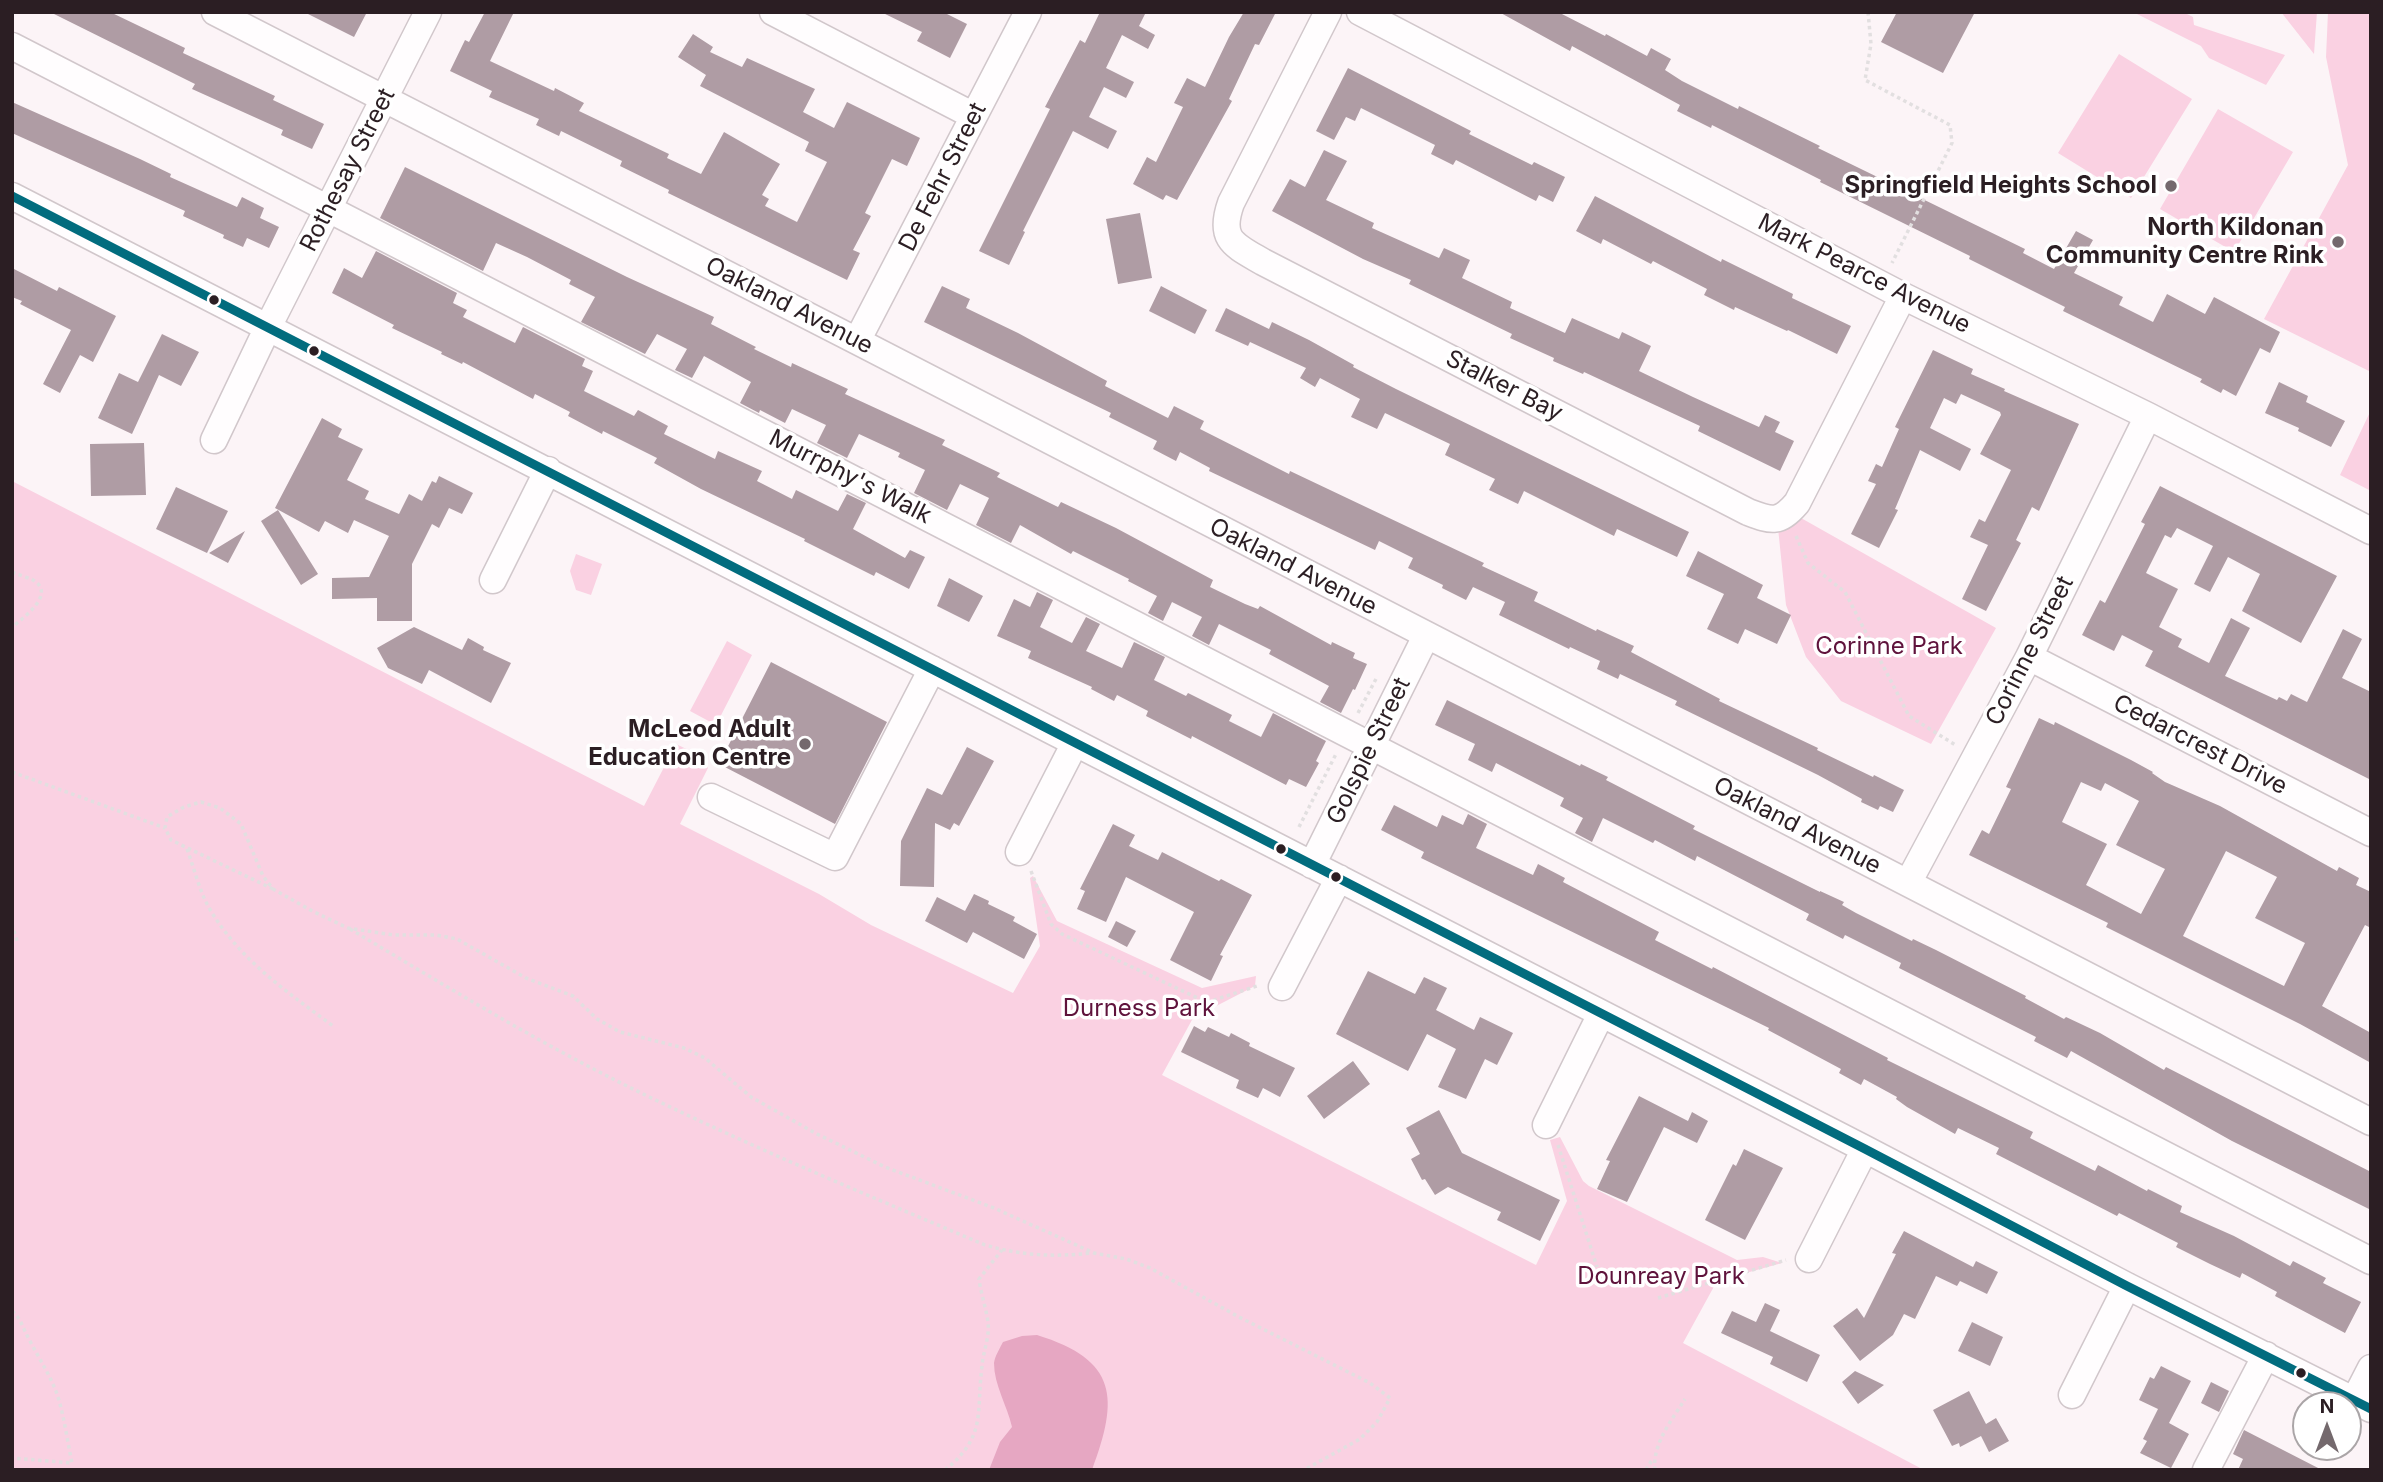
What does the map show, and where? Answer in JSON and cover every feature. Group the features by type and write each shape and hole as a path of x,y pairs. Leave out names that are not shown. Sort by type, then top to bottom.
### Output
{"street":[{"name":"Oakland Avenue","path":"215,12 245,19 384,99 2371,1122"},
{"name":"Rothesay Street","path":"214,440 268,327 428,12"},
{"path":"773,12 974,116"},
{"name":"De Fehr Street","path":"858,341 1028,12"},
{"name":"Stalker Bay","path":"1328,12 1231,204 1225,231 1232,241 1263,262 1748,512 1767,519 1779,519 1786,515"},
{"name":"Mark Pearce Avenue","path":"1360,12 1892,290 2371,531"},
{"name":"Murrphy's Walk","path":"12,46 2371,1261"},
{"path":"12,196 2335,1391"},
{"path":"1786,515 1797,503 1892,290"},
{"name":"Corinne Street","path":"1908,883 2029,657 2147,416"},
{"path":"493,580 548,471"},
{"name":"Golspie Street","path":"1312,865 1426,636"},
{"name":"Cedarcrest Drive","path":"2029,657 2371,833"},
{"path":"711,797 835,857 932,669"},
{"path":"1019,852 1075,743"},
{"path":"1282,987 1339,878"},
{"path":"1546,1125 1601,1014"},
{"path":"1809,1259 1865,1149"},
{"path":"2072,1395 2127,1286"},
{"path":"2206,1470 2266,1355"},
{"path":"2362,1405 2371,1368"}],"path":[{"path":"1868,12 1871,44 1865,80 1950,125 1952,143 1892,290"},
{"path":"1786,515 1808,563 1845,592 1909,716 1975,757"},
{"path":"12,572 35,581 41,589 40,599 33,610 12,627"},
{"path":"12,772 165,828"},
{"path":"273,889 263,876 241,824 220,808 201,802 184,807 167,817 165,828 171,840 348,928 551,1046 625,1085 793,1164 985,1245 1051,1257 1094,1253"},
{"path":"186,848 208,904 233,943 265,975 334,1026"},
{"path":"1019,852 1028,865 1051,924 1062,934 1204,1001 1257,986 1282,987"},
{"path":"12,924 18,944"},
{"path":"348,928 393,935 436,935 457,939 526,978 573,996 597,1019 620,1032 684,1048 705,1058 751,1097 839,1145 885,1167 994,1208 1094,1253 1126,1259 1176,1281 1239,1317 1370,1383 1390,1398 1377,1422 1360,1438 1304,1470"},
{"path":"1546,1125 1559,1147 1597,1267"},
{"path":"945,1470 967,1450 975,1436 981,1368 989,1325 979,1279 1002,1250"},
{"path":"1658,1298 1770,1263 1809,1259"},
{"path":"12,1311 18,1315 29,1340 44,1363 60,1402 72,1464 12,1458"},
{"path":"1646,1470 1685,1399"},
{"path":"1654,1459 1655,1470"}],"green space":[{"path":"2133,12 2183,12 2193,17 2194,25 2285,55 2266,85 2209,58 2201,46"},
{"path":"2281,12 2317,12 2314,54"},
{"name":"North Kildonan Community Centre Rink","path":"2328,12 2371,12 2371,372 2264,319 2348,165 2326,57"},
{"path":"2119,54 2192,99 2131,198 2058,153"},
{"path":"2218,109 2293,152 2234,252 2160,209"},
{"path":"2371,410 2371,491 2340,475"},
{"path":"12,481 644,806 676,744 703,757 708,768 680,824 819,894 871,925 1013,993 1040,946 1030,878 1033,876 1057,921 1202,988 1256,976 1255,986 1193,1018 1162,1075 1536,1265 1567,1201 1550,1140 1560,1137 1583,1181 1589,1186 1737,1260 1763,1257 1782,1263 1717,1281 1683,1343 1924,1470 12,1470"},
{"name":"Corinne Park","path":"1801,518 1996,628 1931,744 1841,701 1806,657 1786,605 1778,528"},
{"path":"576,554 602,564 591,595 576,590 570,571"},
{"path":"727,641 752,655 716,725 690,711"}],"shaded area":[{"path":"1037,1335 1064,1345 1084,1357 1097,1370 1105,1385 1108,1402 1106,1422 1092,1470 989,1470 1000,1442 1012,1427 996,1379 995,1358 1003,1342"}],"building":[{"path":"50,12 110,12 185,48 183,53 275,96 273,100 324,124 312,149 281,135 283,130 192,89 195,84"},
{"path":"304,12 367,12 354,37"},
{"path":"485,12 514,12 490,61 584,103 579,111 669,154 667,158 701,174 724,132 780,164 762,195 769,199 765,206 797,222 827,162 805,151 809,142 700,86 706,75 678,57 693,34 713,47 710,52 742,67 747,58 815,89 803,112 834,128 847,102 920,138 907,166 892,159 865,213 871,216 853,250 860,253 847,280 668,193 669,190 620,166 622,161 561,131 559,136 536,125 539,119 489,97 492,91 450,71 465,40 469,42"},
{"path":"881,12 943,12 967,24 950,58 917,41 922,32"},
{"path":"1100,12 1146,12 1139,26 1155,35 1148,49 1122,35 1106,68 1134,82 1126,98 1104,87 1089,117 1117,131 1108,149 1073,131 1009,265 979,251 1050,109 1045,107 1080,40 1085,43"},
{"path":"1244,12 1276,12 1259,45 1255,44 1229,99 1232,101 1177,200 1166,195 1163,200 1133,184 1147,157 1156,162 1183,107 1174,103 1187,78 1205,87"},
{"path":"1499,12 1558,12 1647,56 1651,48 1671,59 1665,70 1682,81 1738,109 1739,106 1820,146 1818,148 2025,249 2023,253 2054,269 2076,231 2093,240 2074,273 2123,297 2119,305 2153,322 2167,294 2205,314 2214,297 2280,332 2270,353 2260,348 2236,396 2223,389 2221,393 2200,382 2202,379 2063,311 2065,307 1969,259 1970,256 1712,125 1711,128 1677,111 1680,105 1572,46 1570,51"},
{"path":"1897,12 1975,12 1943,73 1881,42"},
{"path":"1348,68 1471,131 1469,134 1532,165 1534,162 1565,177 1553,202 1539,195 1536,201 1456,160 1453,165 1431,154 1435,145 1361,108 1355,121 1346,117 1334,140 1316,131"},
{"path":"12,102 140,159 171,174 170,177 237,207 242,197 264,208 260,218 279,227 269,248 247,238 243,247 183,216 185,211 12,133"},
{"path":"1324,150 1347,161 1326,200 1374,223 1372,228 1439,258 1444,248 1470,260 1462,278 1512,302 1510,308 1565,333 1572,318 1619,339 1622,332 1651,346 1639,371 1693,397 1759,427 1765,415 1780,422 1775,432 1794,441 1780,471 1698,431 1700,426 1584,372 1583,374 1553,361 1554,358 1510,338 1512,334 1409,284 1411,280 1363,259 1272,211 1290,179 1305,187"},
{"path":"405,167 714,317 711,324 756,347 754,349 848,389 845,394 945,440 942,445 1000,473 997,477 1058,507 1061,502 1116,528 1213,580 1210,587 1258,609 1260,606 1331,645 1332,642 1355,653 1353,658 1367,664 1355,690 1353,689 1341,713 1320,702 1329,686 1269,654 1271,650 1219,624 1209,645 1192,636 1202,617 1172,602 1163,621 1148,613 1157,596 1128,581 1129,579 1073,551 1071,554 1020,525 1011,543 976,525 989,498 960,484 947,510 914,493 925,470 898,457 900,453 859,434 847,458 817,443 826,425 792,409 785,423 740,403 751,382 704,356 692,378 675,370 687,349 657,334 645,354 581,322 595,297 569,284 571,280 527,257 496,243 483,271 380,218"},
{"path":"1595,196 1721,262 1722,259 1793,294 1792,298 1851,326 1837,354 1704,295 1707,289 1653,261 1651,264 1603,239 1601,244 1576,231"},
{"path":"1140,213 1152,278 1118,284 1106,219"},
{"path":"376,251 457,293 453,303 467,310 463,317 515,343 523,327 585,359 582,366 593,371 584,391 634,416 638,410 668,426 664,434 715,459 718,451 762,471 757,481 792,499 796,490 838,511 847,494 866,503 853,529 905,558 910,550 925,557 909,589 876,572 874,576 701,489 654,463 657,458 603,431 602,434 568,416 570,412 535,394 533,399 463,362 462,364 441,354 442,352 392,328 394,325 332,293 344,268 362,278"},
{"path":"12,268 57,291 59,287 116,316 93,362 80,355 60,393 43,384 71,330 20,304 22,301 12,297"},
{"path":"942,286 970,299 966,308 1107,381 1105,386 1168,418 1174,406 1204,421 1200,429 1289,474 1290,471 1484,563 1482,566 1538,592 1534,601 1634,646 1631,652 1720,699 1719,701 1904,790 1893,812 1880,806 1878,810 1861,802 1862,799 1818,775 1675,705 1677,701 1620,674 1618,679 1597,669 1600,661 1499,615 1505,602 1473,587 1466,600 1408,568 1413,558 1379,541 1375,550 1209,471 1210,468 1180,452 1176,461 1153,449 1157,441 1109,417 1111,413 924,322"},
{"path":"1161,286 1207,310 1195,334 1149,311"},
{"path":"1226,308 1269,329 1272,322 1396,389 1689,532 1677,557 1617,529 1614,536 1524,491 1518,504 1489,490 1495,479 1445,455 1450,444 1385,413 1377,429 1351,417 1360,399 1320,378 1315,387 1300,378 1306,368 1250,342 1248,346 1215,331"},
{"path":"162,334 199,352 181,386 159,375 132,434 98,418 119,373 138,382"},
{"path":"1933,350 1973,369 1971,374 2005,389 2004,391 2079,424 2039,511 2032,507 2016,540 2021,543 1986,611 1962,599 1988,545 1970,537 1979,519 1985,522 2011,470 1980,454 2001,415 2000,412 1961,394 1956,404 1944,398 1930,428 1971,449 1960,471 1920,450 1895,509 1898,510 1879,548 1851,534 1876,484 1868,481 1876,464 1882,467 1899,429 1895,427"},
{"path":"2279,382 2308,396 2306,402 2345,421 2331,447 2298,431 2299,428 2265,413"},
{"path":"322,418 342,429 338,437 363,449 347,480 369,491 365,499 399,514 409,494 422,501 432,481 436,483 439,476 473,493 462,514 449,508 439,528 432,524 412,564 412,621 377,621 377,598 332,599 332,578 369,577 389,536 354,520 348,533 325,521 319,532 275,508"},
{"path":"144,443 146,495 91,496 90,444"},
{"path":"2160,486 2337,576 2301,643 2242,611 2260,574 2228,557 2210,592 2194,584 2213,546 2177,528 2171,538 2165,535 2146,573 2178,589 2159,627 2182,639 2178,647 2209,663 2231,618 2250,628 2225,676 2277,700 2279,697 2287,701 2291,694 2307,702 2343,629 2362,639 2342,678 2371,692 2371,780 2145,666 2153,651 2122,635 2114,651 2082,635 2100,600 2105,603 2145,524 2141,522"},
{"path":"176,487 228,511 207,553 156,529"},
{"path":"278,510 318,574 301,585 261,521"},
{"path":"245,531 228,563 209,553"},
{"path":"1698,551 1763,585 1757,598 1791,615 1777,644 1745,629 1738,644 1707,629 1724,594 1686,576"},
{"path":"949,578 983,596 969,622 937,606"},
{"path":"1037,592 1053,600 1040,627 1072,643 1086,617 1100,624 1086,651 1122,668 1134,642 1165,657 1154,680 1232,715 1229,721 1261,737 1273,713 1326,741 1316,761 1319,763 1306,787 1289,779 1286,785 1192,736 1191,739 1146,716 1148,711 1117,695 1114,701 1091,689 1092,687 1028,658 1031,651 997,636 1014,599 1030,607"},
{"path":"414,627 462,650 468,638 484,647 483,650 511,663 491,703 429,670 422,684 388,668 377,648"},
{"name":"McLeod Adult Education Centre","path":"771,662 887,722 835,824 719,764"},
{"path":"1447,700 1580,766 1581,764 1608,777 1606,780 1695,826 1693,829 1844,902 1842,905 1856,913 1936,950 2026,996 2025,998 2064,1019 2066,1017 2100,1033 2164,1070 2166,1067 2371,1172 2371,1210 2232,1141 2071,1051 2067,1058 2034,1041 2036,1037 1899,968 1901,963 1845,935 1843,939 1806,920 1809,914 1697,856 1695,861 1603,818 1592,842 1575,833 1583,818 1560,806 1564,798 1496,763 1492,772 1468,760 1475,744 1435,725"},
{"path":"2039,718 2054,725 2055,722 2153,772 2165,782 2220,806 2337,871 2339,867 2359,878 2356,885 2371,892 2371,928 2365,925 2322,1006 2371,1033 2371,1063 2300,1024 2106,927 2108,923 1969,855 1982,830 1989,834 2011,789 2006,787","holes":["2081,782 2101,791 2105,783 2139,801 2116,845 2165,869 2141,914 2086,885 2107,844 2062,822","2226,851 2277,877 2255,918 2305,943 2284,986 2183,936"]},
{"path":"967,747 994,761 959,826 954,823 950,830 935,823 934,887 900,886 901,841 927,788 942,795"},
{"path":"1394,805 1437,827 1442,815 1463,825 1468,814 1487,824 1476,848 1533,875 1538,864 1565,878 1563,882 1659,932 1655,940 1712,969 1713,967 1888,1058 1887,1060 2033,1132 2030,1138 2095,1171 2098,1165 2182,1206 2180,1212 2234,1236 2290,1266 2293,1261 2326,1278 2323,1283 2361,1302 2345,1333 2275,1296 2277,1292 2242,1273 2240,1278 2210,1264 2176,1247 2178,1243 2119,1213 2117,1216 1996,1154 1999,1148 1958,1128 1955,1134 1864,1079 1861,1085 1839,1073 1841,1069 1768,1030 1769,1028 1421,858 1424,852 1381,830"},
{"path":"1113,824 1135,835 1129,846 1158,860 1162,852 1252,895 1220,955 1223,956 1211,981 1170,960 1194,912 1126,877 1106,922 1077,909 1085,891 1080,889"},
{"path":"974,894 1015,917 1013,921 1037,934 1024,959 973,932 967,943 925,921 937,897 965,911"},
{"path":"1116,921 1136,931 1127,947 1108,937"},
{"path":"1368,971 1415,994 1424,977 1447,988 1436,1010 1474,1030 1480,1017 1513,1033 1497,1065 1485,1059 1466,1099 1438,1087 1456,1049 1427,1034 1408,1071 1336,1034"},
{"path":"1194,1026 1205,1032 1208,1027 1229,1037 1231,1033 1250,1043 1249,1046 1295,1068 1280,1097 1263,1088 1258,1098 1236,1088 1239,1080 1181,1052"},
{"path":"1353,1061 1370,1084 1324,1119 1307,1096"},
{"path":"1639,1096 1688,1121 1692,1112 1708,1121 1697,1143 1664,1127 1627,1202 1597,1189 1610,1161 1606,1160"},
{"path":"1439,1110 1462,1153 1560,1200 1540,1241 1497,1220 1501,1212 1448,1187 1435,1195 1425,1179 1422,1180 1411,1159 1420,1154 1406,1128"},
{"path":"1744,1149 1783,1168 1745,1240 1705,1220 1733,1164 1736,1166"},
{"path":"1904,1231 1973,1267 1976,1261 1998,1272 1987,1294 1960,1281 1957,1286 1936,1276 1915,1319 1904,1314 1893,1335 1860,1361 1833,1326 1857,1308 1864,1318 1896,1254 1892,1253"},
{"path":"1765,1303 1780,1310 1770,1331 1820,1355 1807,1382 1770,1364 1773,1357 1721,1333 1732,1311 1756,1322"},
{"path":"1972,1322 2003,1337 1990,1366 1958,1351"},
{"path":"2161,1366 2191,1381 2169,1423 2189,1434 2171,1468 2140,1453 2147,1441 2143,1439 2158,1409 2139,1400 2150,1377 2154,1379"},
{"path":"1855,1371 1884,1385 1858,1404 1842,1382"},
{"path":"2211,1382 2229,1391 2219,1412 2201,1403"},
{"path":"1969,1391 1986,1424 1996,1418 2009,1441 1989,1452 1981,1436 1960,1447 1959,1443 1952,1446 1933,1410"},
{"path":"2244,1430 2292,1455 2292,1461 2304,1461 2322,1470 2238,1470 2243,1459 2233,1454"}],"transit line":[{"path":"12,196 2127,1286 2371,1409"}],"place":[{"name":"Springfield Heights School","path":"2171,186"},
{"name":"North Kildonan Community Centre Rink","path":"2338,242"},
{"name":"McLeod Adult Education Centre","path":"805,744"}],"park label":[{"name":"Durness Park","path":"1139,1009"},
{"name":"Dounreay Park","path":"1661,1277"}]}
